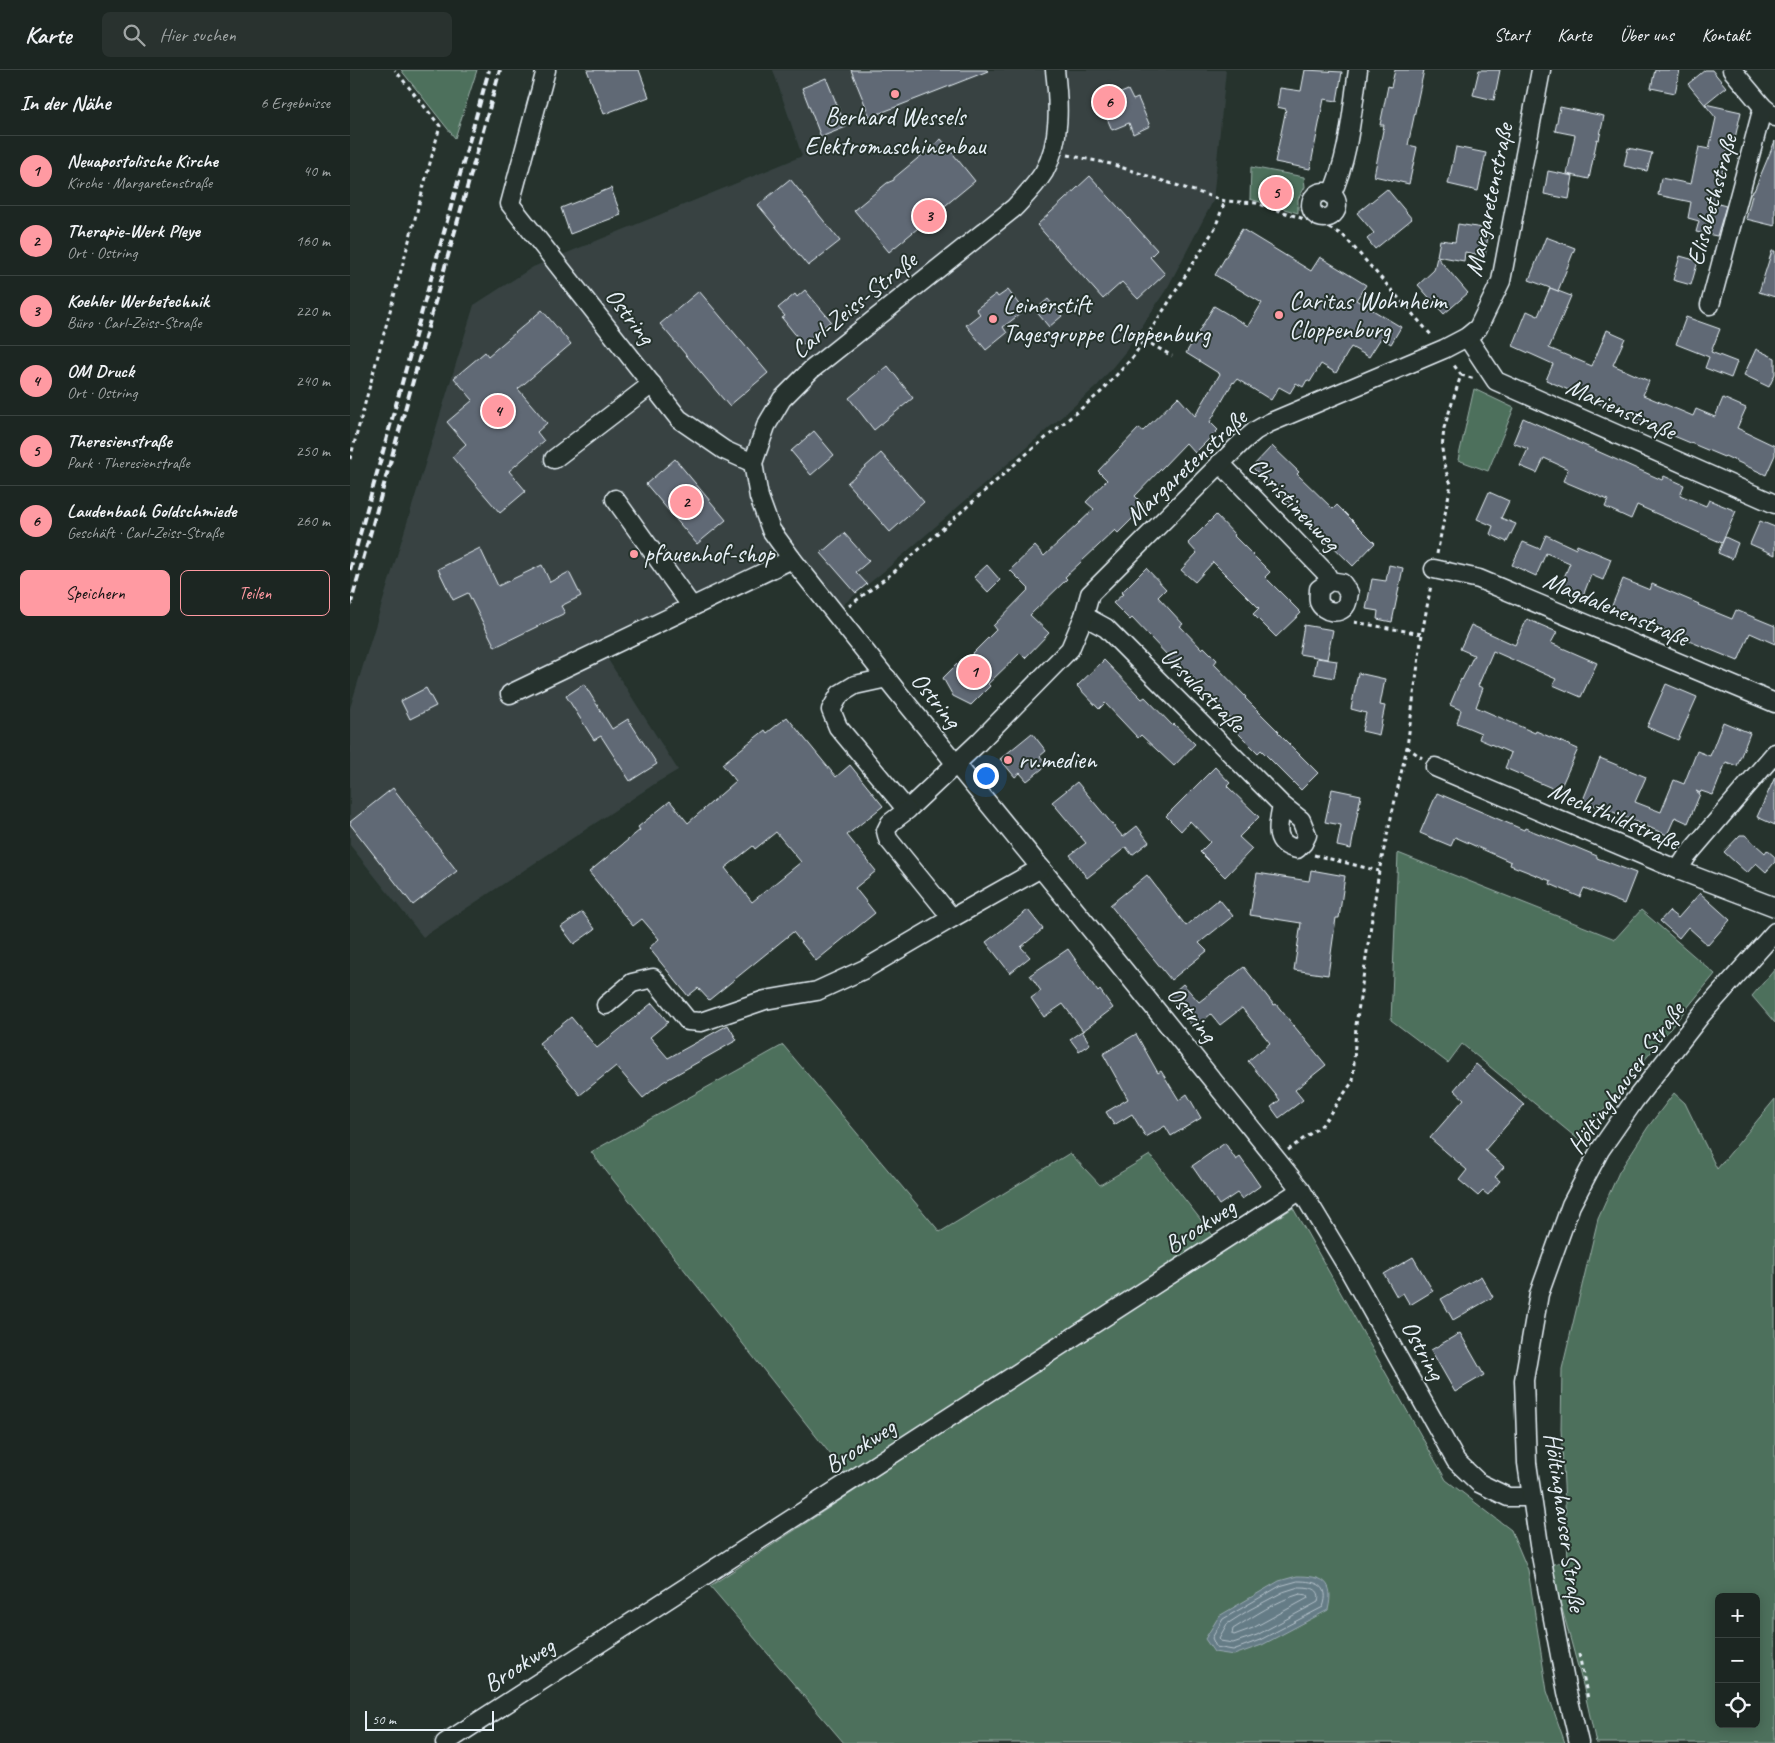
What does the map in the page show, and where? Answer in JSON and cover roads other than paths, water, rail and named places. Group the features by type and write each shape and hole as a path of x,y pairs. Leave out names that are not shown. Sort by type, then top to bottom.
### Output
{"street":[{"name":"Ostring","path":"546,70 510,204 680,419 724,450 753,463 759,497 771,530 792,559 838,614 886,678 1301,1190 1348,1268 1456,1461 1479,1483 1508,1497 1531,1497"},
{"name":"Carl-Zeiss-Straße","path":"753,463 766,426 782,399 811,370 1014,208 1030,190 1044,171 1053,150 1059,103 1055,70"},
{"path":"1323,222 1312,210 1312,200 1322,192 1331,195 1337,184 1346,147 1358,70"},
{"name":"Margaretenstraße","path":"952,918 888,839 886,831 890,824 957,764 1070,649 1084,616 1090,594 1220,463 1255,431 1269,423 1444,349 1467,337 1478,328 1500,281 1540,70"},
{"path":"1732,70 1769,112"},
{"name":"Elisabethstraße","path":"1710,305 1769,112"},
{"name":"Marienstraße","path":"1467,337 1496,381 1775,504"},
{"path":"554,460 652,384"},
{"name":"Christinenweg","path":"1220,463 1325,572 1330,581 1342,583 1349,593 1346,615"},
{"path":"615,499 692,607"},
{"path":"510,694 792,559"},
{"name":"Magdalenenstraße","path":"1434,569 1479,579 1775,703"},
{"name":"Ursulastraße","path":"1084,616 1106,628 1282,805 1301,820 1307,835 1297,849"},
{"path":"886,678 855,685 840,694 831,710 838,727 907,810"},
{"path":"1678,870 1687,856 1775,753"},
{"name":"Mechthildstraße","path":"1435,767 1678,870 1775,907"},
{"path":"606,1005 632,984 653,978 688,1021 701,1022 765,1000 816,991 865,969 1041,868"},
{"name":"Höltinghauser Straße","path":"1579,1743 1567,1692 1526,1463 1524,1380 1539,1294 1571,1204 1600,1150 1634,1101 1702,1015 1775,932"},
{"name":"Brookweg","path":"445,1743 1301,1190"}],"water":[{"path":"1297,1576 1314,1577 1325,1582 1330,1592 1328,1610 1262,1645 1234,1655 1214,1652 1205,1639 1219,1616 1279,1581"}],"railway":[{"path":"350,570 489,70"},
{"path":"350,606 500,70"}],"place":[{"name":"Berhard Wessels Elektromaschinenbau","path":"895,94"},
{"name":"Laudenbach Goldschmiede","path":"1109,102"},
{"name":"Theresienstraße","path":"1276,193"},
{"name":"Koehler Werbetechnik","path":"929,216"},
{"name":"Caritas Wohnheim Cloppenburg","path":"1279,315"},
{"name":"Leinerstift Tagesgruppe Cloppenburg","path":"993,319"},
{"name":"OM Druck","path":"498,411"},
{"name":"Therapie-Werk Pleye","path":"686,502"},
{"name":"pfauenhof-shop","path":"634,554"},
{"name":"Neuapostolische Kirche","path":"974,672"},
{"name":"rv.medien","path":"1008,760"}]}
